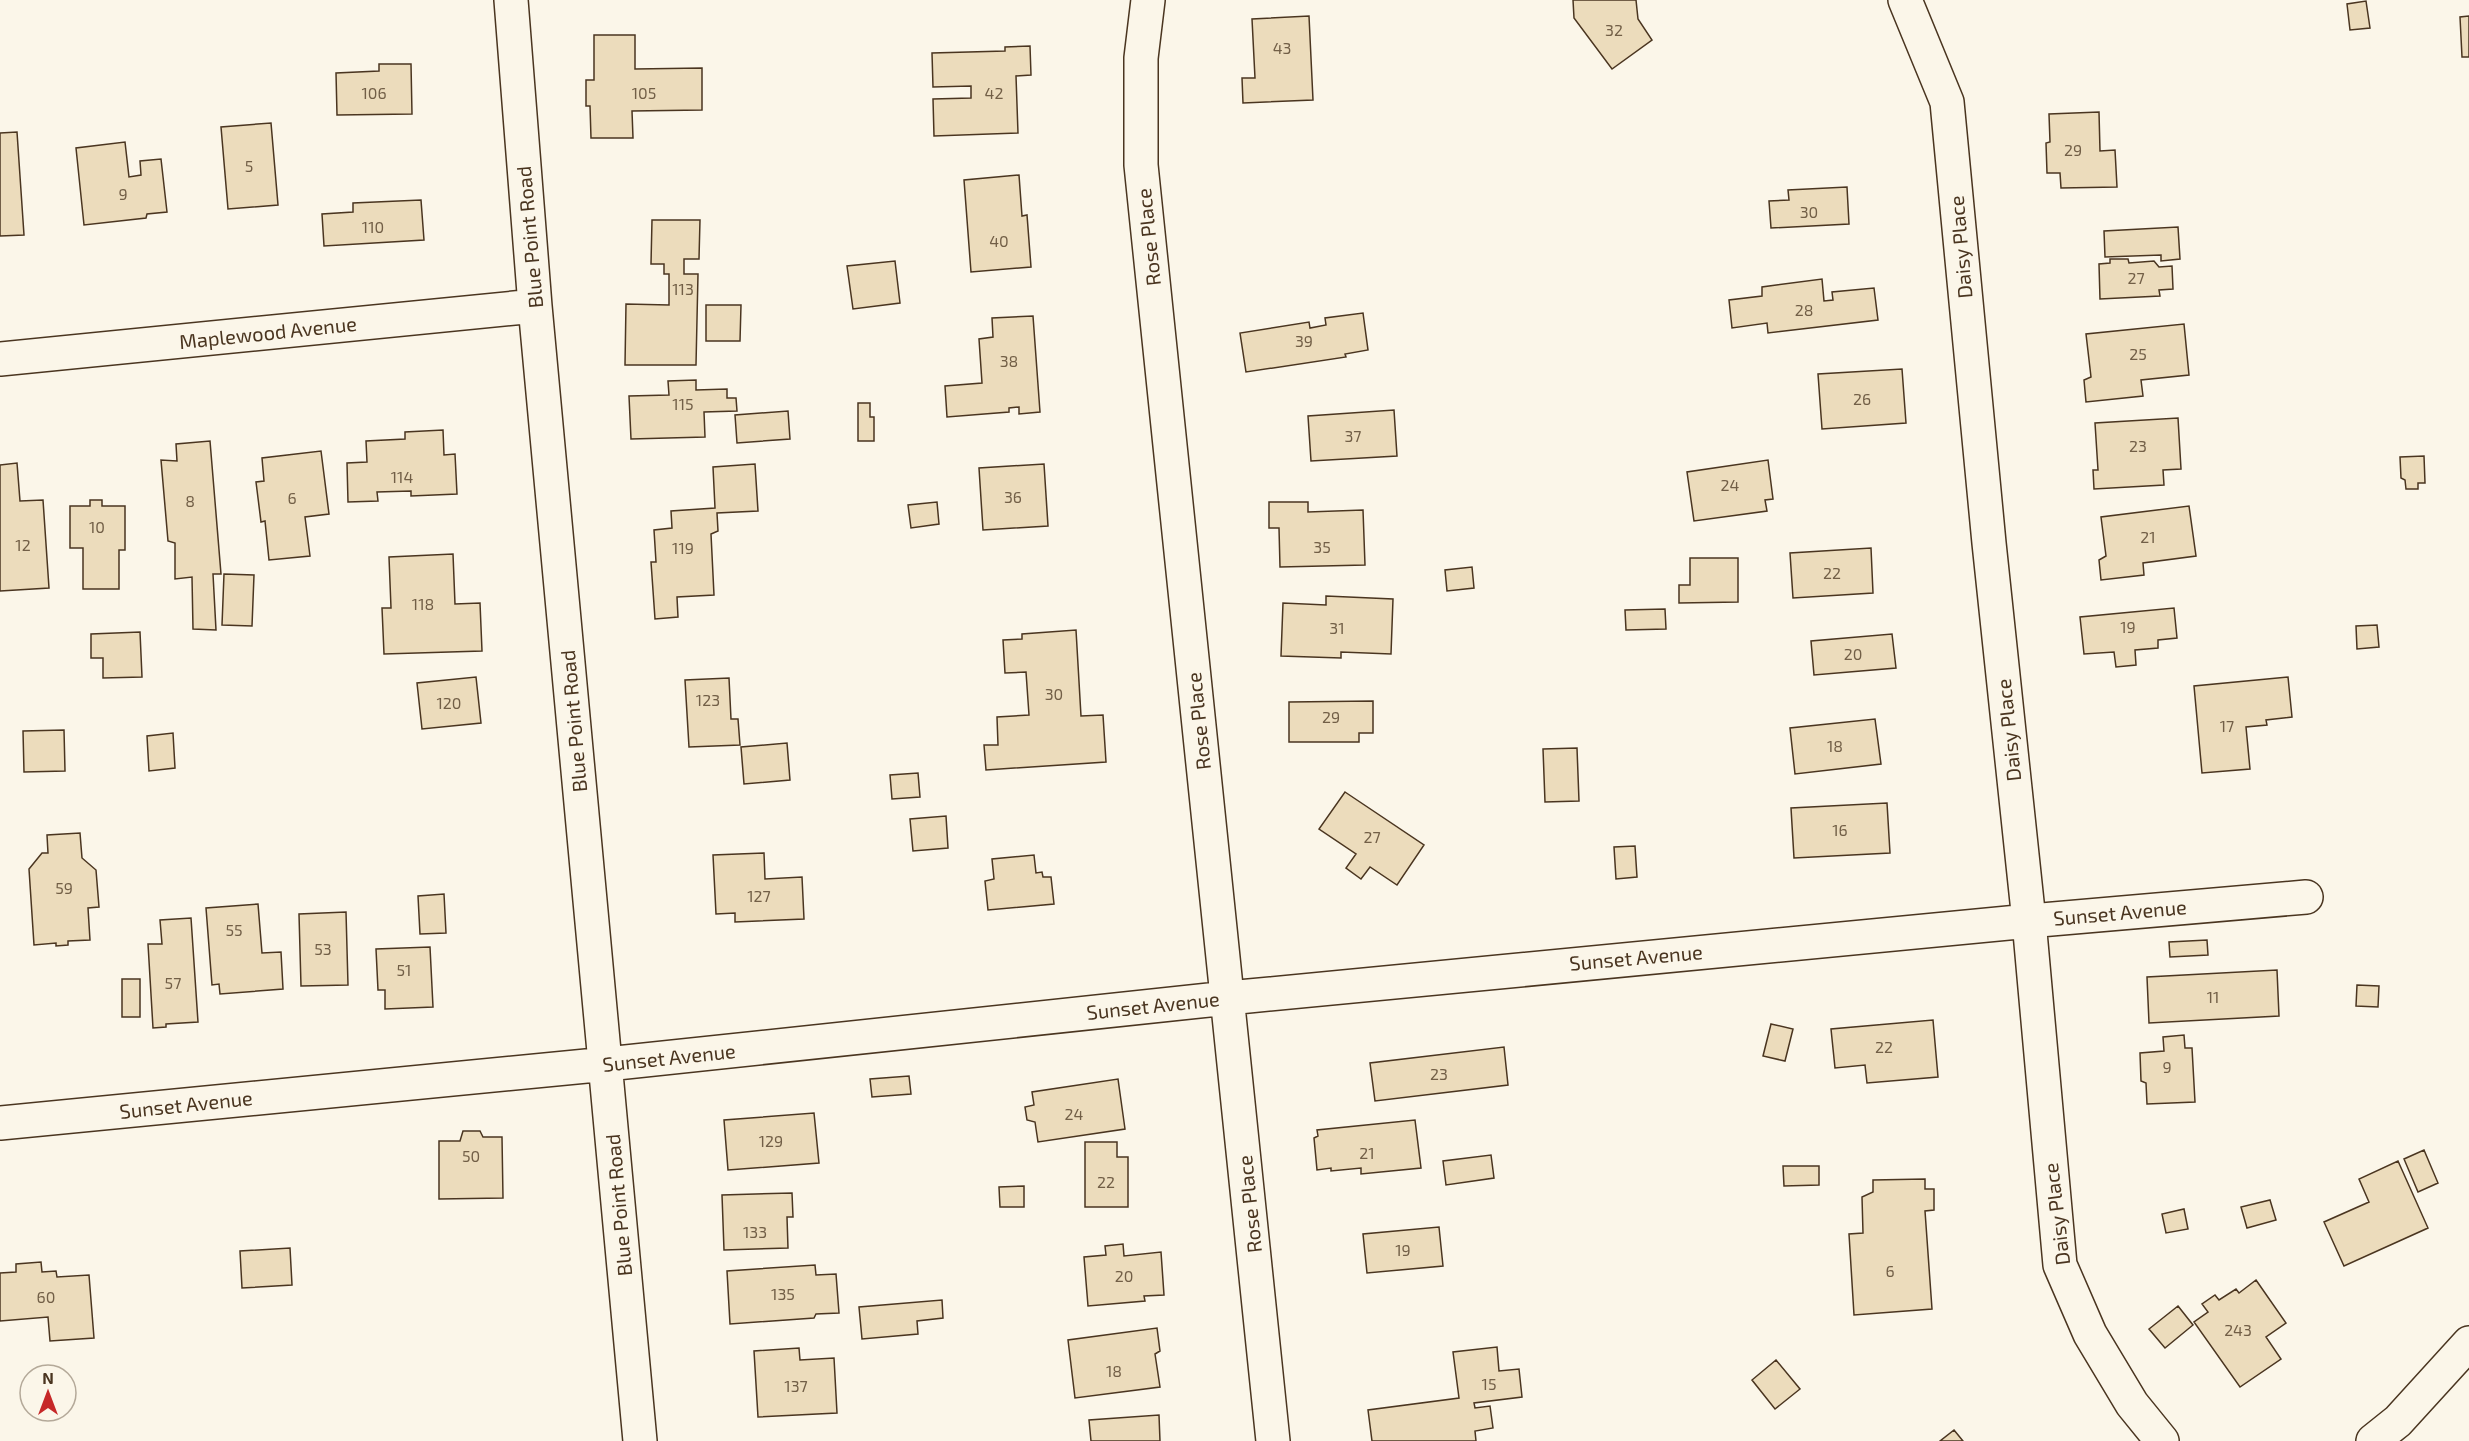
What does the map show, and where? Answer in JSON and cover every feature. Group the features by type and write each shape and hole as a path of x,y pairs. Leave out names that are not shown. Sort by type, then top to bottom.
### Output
{"street":[{"name":"Blue Point Road","path":"511,0 535,306 607,1064 640,1441"},
{"name":"Rose Place","path":"1148,0 1141,58 1141,165 1273,1441"},
{"name":"Daisy Place","path":"1905,0 1947,102 1989,543 2029,921 2060,1265 2090,1334 2132,1404 2162,1441"},
{"name":"Maplewood Avenue","path":"0,359 535,306"},
{"name":"Sunset Avenue","path":"0,1123 607,1064 1228,998 2029,921 2306,897"},
{"path":"2373,1441 2398,1421 2469,1343"}],"building":[{"path":"1573,0 1636,0 1638,19 1652,40 1612,69 1574,18"},
{"path":"2366,1 2370,28 2350,30 2347,4"},
{"path":"1309,16 1313,100 1243,103 1242,78 1255,78 1252,19"},
{"path":"2469,16 2469,57 2462,57 2460,17"},
{"path":"594,35 635,35 635,69 702,68 702,110 632,111 633,138 591,138 590,106 586,106 586,80 594,80"},
{"path":"1030,46 1031,75 1016,76 1018,133 934,136 933,99 971,98 971,86 933,87 932,53 1005,51 1005,47"},
{"path":"379,64 411,64 412,114 337,115 336,73 379,71"},
{"path":"2099,112 2100,151 2115,150 2117,187 2061,188 2060,173 2047,173 2046,143 2050,142 2049,114"},
{"path":"271,123 278,205 228,209 221,127"},
{"path":"17,132 24,235 0,236 0,133"},
{"path":"125,142 129,177 141,175 140,161 161,159 167,212 147,214 146,218 84,225 76,148"},
{"path":"1019,175 1022,216 1027,215 1031,267 971,272 964,180"},
{"path":"1847,187 1849,224 1771,228 1769,201 1789,200 1788,190"},
{"path":"421,200 424,240 324,246 322,214 353,212 353,203"},
{"path":"652,220 700,220 699,259 684,259 684,274 698,274 696,365 625,365 626,304 669,305 669,274 664,274 664,264 651,264"},
{"path":"2178,227 2180,259 2161,261 2161,255 2105,257 2104,231"},
{"path":"2110,259 2128,259 2129,263 2154,261 2159,267 2172,266 2173,289 2159,290 2160,296 2100,299 2099,264 2110,263"},
{"path":"895,261 900,303 853,309 847,266"},
{"path":"1822,279 1824,301 1833,300 1832,292 1874,288 1878,320 1768,333 1767,323 1732,328 1729,300 1762,296 1762,287"},
{"path":"706,305 741,305 740,341 706,341"},
{"path":"1363,313 1368,350 1345,354 1346,357 1246,372 1240,333 1309,322 1310,328 1326,325 1325,318"},
{"path":"1033,316 1040,412 1019,414 1019,407 1009,408 1009,412 947,417 945,386 982,383 979,339 993,337 992,318"},
{"path":"2184,324 2189,375 2141,380 2143,396 2086,402 2084,380 2091,377 2086,334"},
{"path":"1902,369 1906,423 1822,429 1818,374"},
{"path":"696,380 696,390 727,389 727,398 736,398 737,411 704,412 705,437 631,439 629,396 669,395 668,381"},
{"path":"858,403 870,403 870,417 874,417 874,441 858,441"},
{"path":"1394,410 1397,456 1311,461 1308,416"},
{"path":"788,411 790,439 737,443 735,415"},
{"path":"2178,418 2181,469 2163,470 2164,485 2094,489 2093,470 2098,470 2095,423"},
{"path":"443,430 444,455 455,454 457,494 411,496 411,491 377,492 378,501 348,502 347,463 367,462 366,441 405,439 405,432"},
{"path":"210,441 221,574 213,574 216,630 193,629 192,577 175,579 175,543 168,541 161,460 177,461 176,444"},
{"path":"321,451 329,514 305,517 310,556 269,560 265,521 261,522 256,482 264,481 262,458"},
{"path":"2424,456 2425,483 2418,483 2418,489 2406,489 2405,480 2401,478 2400,457"},
{"path":"1768,460 1773,499 1765,500 1767,511 1694,521 1687,472"},
{"path":"17,463 20,501 43,500 49,588 0,591 0,465"},
{"path":"755,464 758,511 717,513 718,531 711,534 714,595 677,597 678,617 655,619 651,562 656,562 654,530 672,528 671,511 715,508 713,467"},
{"path":"1044,464 1048,526 983,530 979,468"},
{"path":"90,500 102,500 102,506 125,506 125,550 119,550 119,589 83,589 83,548 70,548 70,506 90,506"},
{"path":"937,502 939,524 911,528 908,505"},
{"path":"1269,502 1308,502 1308,512 1363,510 1365,565 1280,567 1279,528 1269,528"},
{"path":"2189,506 2196,556 2143,563 2144,575 2101,580 2099,560 2106,556 2101,517"},
{"path":"1871,548 1873,593 1793,598 1790,553"},
{"path":"453,554 455,604 480,603 482,651 384,654 382,608 391,608 389,557"},
{"path":"1690,558 1738,558 1738,602 1679,603 1679,585 1690,585"},
{"path":"1472,567 1474,588 1447,591 1445,570"},
{"path":"224,574 254,575 252,626 222,625"},
{"path":"1326,596 1393,599 1391,654 1341,652 1341,658 1281,656 1283,603 1326,605"},
{"path":"2174,608 2177,638 2158,640 2158,648 2135,650 2136,665 2116,667 2114,652 2084,654 2080,617"},
{"path":"1665,609 1666,629 1626,630 1625,610"},
{"path":"2377,625 2379,647 2357,649 2356,626"},
{"path":"1076,630 1081,716 1103,715 1106,762 986,770 984,745 998,745 997,717 1029,715 1026,672 1005,673 1003,640 1022,639 1022,634"},
{"path":"140,632 142,677 103,678 103,658 91,658 91,634"},
{"path":"1892,634 1896,668 1814,675 1811,641"},
{"path":"476,677 481,723 422,729 417,683"},
{"path":"2288,677 2292,717 2266,720 2267,725 2246,727 2250,769 2202,773 2194,686"},
{"path":"729,678 731,719 738,719 740,745 689,747 685,680"},
{"path":"1373,701 1373,733 1359,733 1359,742 1289,742 1289,702"},
{"path":"1875,719 1881,764 1795,774 1790,728"},
{"path":"64,730 65,771 24,772 23,731"},
{"path":"173,733 175,768 149,771 147,736"},
{"path":"787,743 790,780 744,784 741,747"},
{"path":"1577,748 1579,801 1545,802 1543,749"},
{"path":"918,773 920,797 892,799 890,775"},
{"path":"1345,792 1424,845 1397,885 1370,867 1361,879 1346,868 1356,854 1319,829"},
{"path":"1887,803 1890,853 1794,858 1791,808"},
{"path":"946,816 948,848 913,851 910,819"},
{"path":"80,833 82,858 96,870 99,907 88,908 90,940 68,941 68,945 56,946 56,943 34,945 29,869 42,853 48,853 47,835"},
{"path":"1635,846 1637,877 1616,879 1614,847"},
{"path":"764,853 765,879 802,877 804,919 735,922 735,913 716,914 713,855"},
{"path":"1034,855 1036,873 1042,872 1043,877 1051,877 1054,904 988,910 985,881 994,879 992,859"},
{"path":"444,894 446,933 420,934 418,896"},
{"path":"258,904 262,953 281,952 283,989 220,994 219,984 212,985 206,908"},
{"path":"346,912 348,985 301,986 299,914"},
{"path":"191,918 198,1022 166,1024 166,1027 153,1028 148,944 162,944 160,920"},
{"path":"2207,940 2208,955 2170,957 2169,942"},
{"path":"430,947 433,1007 385,1009 385,990 378,990 376,949"},
{"path":"2277,970 2279,1016 2149,1023 2147,977"},
{"path":"122,979 140,979 140,1017 122,1017"},
{"path":"2357,985 2379,986 2378,1007 2356,1006"},
{"path":"1933,1020 1938,1077 1867,1083 1865,1065 1835,1068 1831,1029"},
{"path":"1771,1024 1793,1029 1785,1061 1763,1056"},
{"path":"2184,1035 2185,1048 2192,1048 2195,1102 2147,1104 2146,1083 2141,1081 2140,1053 2164,1051 2163,1037"},
{"path":"1504,1047 1508,1085 1375,1101 1370,1063"},
{"path":"909,1076 911,1094 872,1097 870,1079"},
{"path":"1118,1079 1125,1129 1038,1142 1035,1122 1027,1120 1025,1107 1034,1105 1032,1092"},
{"path":"814,1113 819,1163 728,1170 724,1120"},
{"path":"1415,1120 1421,1168 1361,1174 1361,1168 1317,1170 1314,1138 1318,1136 1317,1130"},
{"path":"463,1131 480,1131 483,1137 502,1137 503,1198 439,1199 439,1141 460,1141"},
{"path":"1085,1142 1117,1142 1117,1157 1128,1157 1128,1207 1085,1207"},
{"path":"2424,1150 2438,1183 2418,1192 2404,1159"},
{"path":"1491,1155 1494,1178 1446,1185 1443,1161"},
{"path":"2398,1161 2428,1228 2344,1266 2324,1222 2369,1202 2359,1179"},
{"path":"1783,1166 1819,1166 1819,1185 1784,1186"},
{"path":"1925,1179 1925,1189 1934,1189 1934,1210 1925,1211 1932,1309 1854,1315 1849,1234 1863,1233 1862,1197 1873,1192 1873,1180"},
{"path":"1024,1186 1024,1207 1000,1207 999,1187"},
{"path":"792,1193 793,1217 787,1217 788,1248 724,1250 722,1195"},
{"path":"2270,1200 2276,1220 2247,1228 2241,1207"},
{"path":"2184,1209 2188,1229 2166,1233 2162,1214"},
{"path":"1439,1227 1443,1266 1367,1273 1363,1234"},
{"path":"1123,1244 1124,1256 1161,1252 1164,1295 1144,1296 1145,1301 1088,1306 1084,1257 1106,1255 1105,1246"},
{"path":"290,1248 292,1285 242,1288 240,1251"},
{"path":"41,1262 42,1272 56,1271 57,1277 89,1275 94,1338 50,1341 48,1317 0,1321 0,1273 16,1272 16,1264"},
{"path":"815,1265 816,1275 836,1274 839,1313 816,1314 814,1318 730,1324 727,1271"},
{"path":"2256,1280 2286,1323 2266,1337 2281,1359 2240,1387 2194,1322 2208,1312 2202,1304 2215,1295 2219,1300 2236,1289 2239,1293"},
{"path":"942,1300 943,1318 917,1321 918,1334 862,1339 859,1307"},
{"path":"2178,1306 2193,1325 2165,1348 2149,1329"},
{"path":"1157,1328 1160,1351 1155,1354 1160,1387 1075,1398 1068,1340"},
{"path":"1497,1347 1499,1371 1519,1369 1522,1397 1474,1403 1475,1408 1490,1406 1493,1428 1475,1431 1476,1441 1372,1441 1368,1410 1459,1398 1453,1352"},
{"path":"799,1348 800,1360 834,1358 837,1413 758,1417 754,1351"},
{"path":"1776,1360 1800,1389 1775,1409 1752,1380"},
{"path":"1159,1415 1160,1441 1091,1441 1089,1420"},
{"path":"1954,1430 1963,1441 1940,1441"}]}
